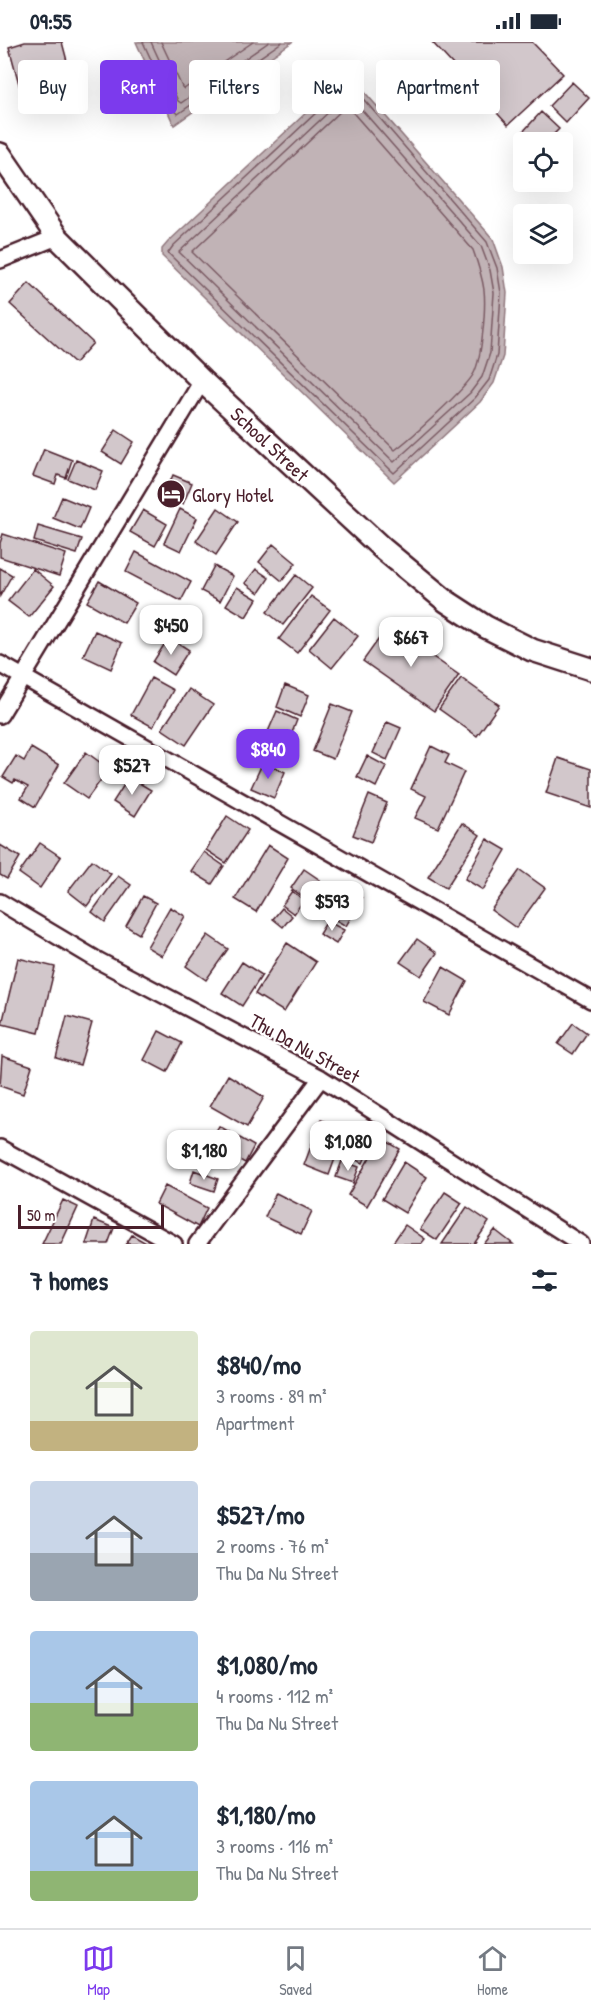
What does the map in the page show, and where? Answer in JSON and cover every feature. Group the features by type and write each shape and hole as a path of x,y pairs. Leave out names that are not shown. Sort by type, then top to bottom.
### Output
{"street":[{"name":"School Street","path":"0,154 57,237 202,381 382,548 446,601 486,627 532,650 591,669"},
{"path":"0,261 57,237"},
{"path":"0,715 202,381"},
{"path":"0,664 591,1000"},
{"name":"Thu Da Nu Street","path":"0,902 99,961 321,1078 581,1244"},
{"path":"197,1244 321,1078"},
{"path":"0,1148 174,1244"}],"water":[{"path":"136,42 292,42 266,60 189,60 190,114 174,125 169,114 177,114 177,60 144,60"},
{"path":"364,91 376,105 376,114 384,114 493,239 503,267 507,293 503,356 494,383 480,402 394,482 162,256 162,249 305,114 364,114"}],"building":[{"path":"25,42 62,42 67,60 18,60 18,80 9,47"},
{"path":"432,42 532,42 563,74 508,125 498,114 500,114 500,60 448,60"},
{"path":"572,82 589,98 566,123 549,106"},
{"path":"541,112 559,129 556,132 523,132"},
{"path":"29,283 93,343 75,363 10,304"},
{"path":"116,430 134,442 121,464 102,452"},
{"path":"44,449 72,460 66,478 58,475 55,484 33,476"},
{"path":"76,460 103,471 95,490 68,479"},
{"path":"173,475 192,483 183,504 164,496"},
{"path":"62,497 89,508 80,529 53,518"},
{"path":"218,508 238,522 216,555 196,541"},
{"path":"180,509 197,518 181,551 164,543"},
{"path":"143,510 167,524 155,546 130,532"},
{"path":"38,526 82,539 77,554 34,541"},
{"path":"3,534 66,554 59,576 0,557 0,543"},
{"path":"273,544 296,563 282,581 259,562"},
{"path":"136,552 191,582 181,601 126,572"},
{"path":"214,566 233,576 220,601 201,591"},
{"path":"0,568 12,575 0,596"},
{"path":"33,569 54,586 29,617 8,601"},
{"path":"256,569 269,578 259,593 245,583"},
{"path":"296,575 312,588 283,625 267,612"},
{"path":"99,581 136,603 124,623 87,602"},
{"path":"237,587 257,599 246,617 226,605"},
{"path":"311,596 330,610 297,653 279,639"},
{"path":"334,617 358,636 332,668 309,649"},
{"path":"388,626 459,675 434,711 363,661"},
{"path":"95,631 122,643 111,669 83,656"},
{"path":"169,637 189,650 173,675 153,662"},
{"path":"151,678 173,690 153,727 131,715"},
{"path":"461,678 499,705 477,736 439,709"},
{"path":"285,685 309,695 300,717 277,707"},
{"path":"189,689 213,705 186,745 162,729"},
{"path":"332,704 352,712 333,759 313,751"},
{"path":"277,711 297,720 288,743 267,734"},
{"path":"387,722 401,728 387,760 373,753"},
{"path":"431,746 449,755 445,763 464,772 438,828 415,818 426,796 411,789"},
{"path":"31,748 59,765 35,807 21,798 28,787 15,780 13,783 3,777 16,756 24,761"},
{"path":"86,752 109,769 87,799 64,783"},
{"path":"367,756 386,766 376,787 357,777"},
{"path":"558,758 591,769 591,808 546,793"},
{"path":"263,762 285,772 274,798 251,788"},
{"path":"129,777 151,790 135,816 113,802"},
{"path":"369,795 387,803 371,842 353,835"},
{"path":"227,816 248,830 226,863 206,850"},
{"path":"462,823 480,835 446,888 428,877"},
{"path":"487,839 506,850 483,890 465,879"},
{"path":"40,843 61,857 40,888 19,873"},
{"path":"0,845 20,857 7,879 0,875"},
{"path":"268,845 288,858 256,912 235,899"},
{"path":"204,852 224,866 212,884 191,871"},
{"path":"92,860 111,874 87,906 68,891"},
{"path":"304,869 320,880 306,899 291,888"},
{"path":"520,870 545,888 516,928 491,910"},
{"path":"118,876 131,885 105,922 92,912"},
{"path":"343,887 362,898 346,926 327,915"},
{"path":"292,891 304,900 294,914 282,905"},
{"path":"143,896 156,903 139,934 126,926"},
{"path":"170,907 185,916 162,956 147,947"},
{"path":"282,908 292,916 283,927 273,919"},
{"path":"327,921 344,930 336,944 319,934"},
{"path":"208,935 228,949 206,980 186,966"},
{"path":"417,939 437,953 421,976 400,962"},
{"path":"287,943 316,962 284,1012 255,994"},
{"path":"18,958 55,967 39,1033 2,1024"},
{"path":"242,962 262,975 242,1006 222,993"},
{"path":"443,967 467,981 449,1015 424,1002"},
{"path":"67,1016 92,1023 80,1065 56,1058"},
{"path":"573,1023 587,1033 573,1054 558,1044"},
{"path":"159,1031 182,1043 167,1072 144,1060"},
{"path":"2,1056 32,1066 23,1094 0,1086"},
{"path":"228,1075 264,1097 247,1127 210,1106"},
{"path":"321,1120 346,1129 329,1175 304,1165"},
{"path":"219,1126 254,1146 245,1163 209,1143"},
{"path":"381,1138 400,1149 367,1206 348,1195"},
{"path":"352,1139 370,1147 363,1163 345,1155"},
{"path":"342,1161 359,1167 353,1183 336,1177"},
{"path":"404,1162 427,1177 405,1213 382,1199"},
{"path":"194,1170 218,1179 214,1191 190,1183"},
{"path":"165,1186 207,1208 198,1227 156,1204"},
{"path":"445,1192 462,1203 437,1240 420,1229"},
{"path":"276,1193 312,1211 301,1234 265,1217"},
{"path":"63,1200 78,1207 61,1244 42,1244"},
{"path":"467,1207 489,1222 474,1244 442,1244"},
{"path":"94,1220 114,1228 108,1244 86,1244"},
{"path":"405,1225 425,1239 421,1244 392,1244"},
{"path":"495,1230 513,1244 484,1244"},
{"path":"132,1235 148,1244 126,1244"}],"place":[{"name":"Glory Hotel","path":"171,494"}]}
